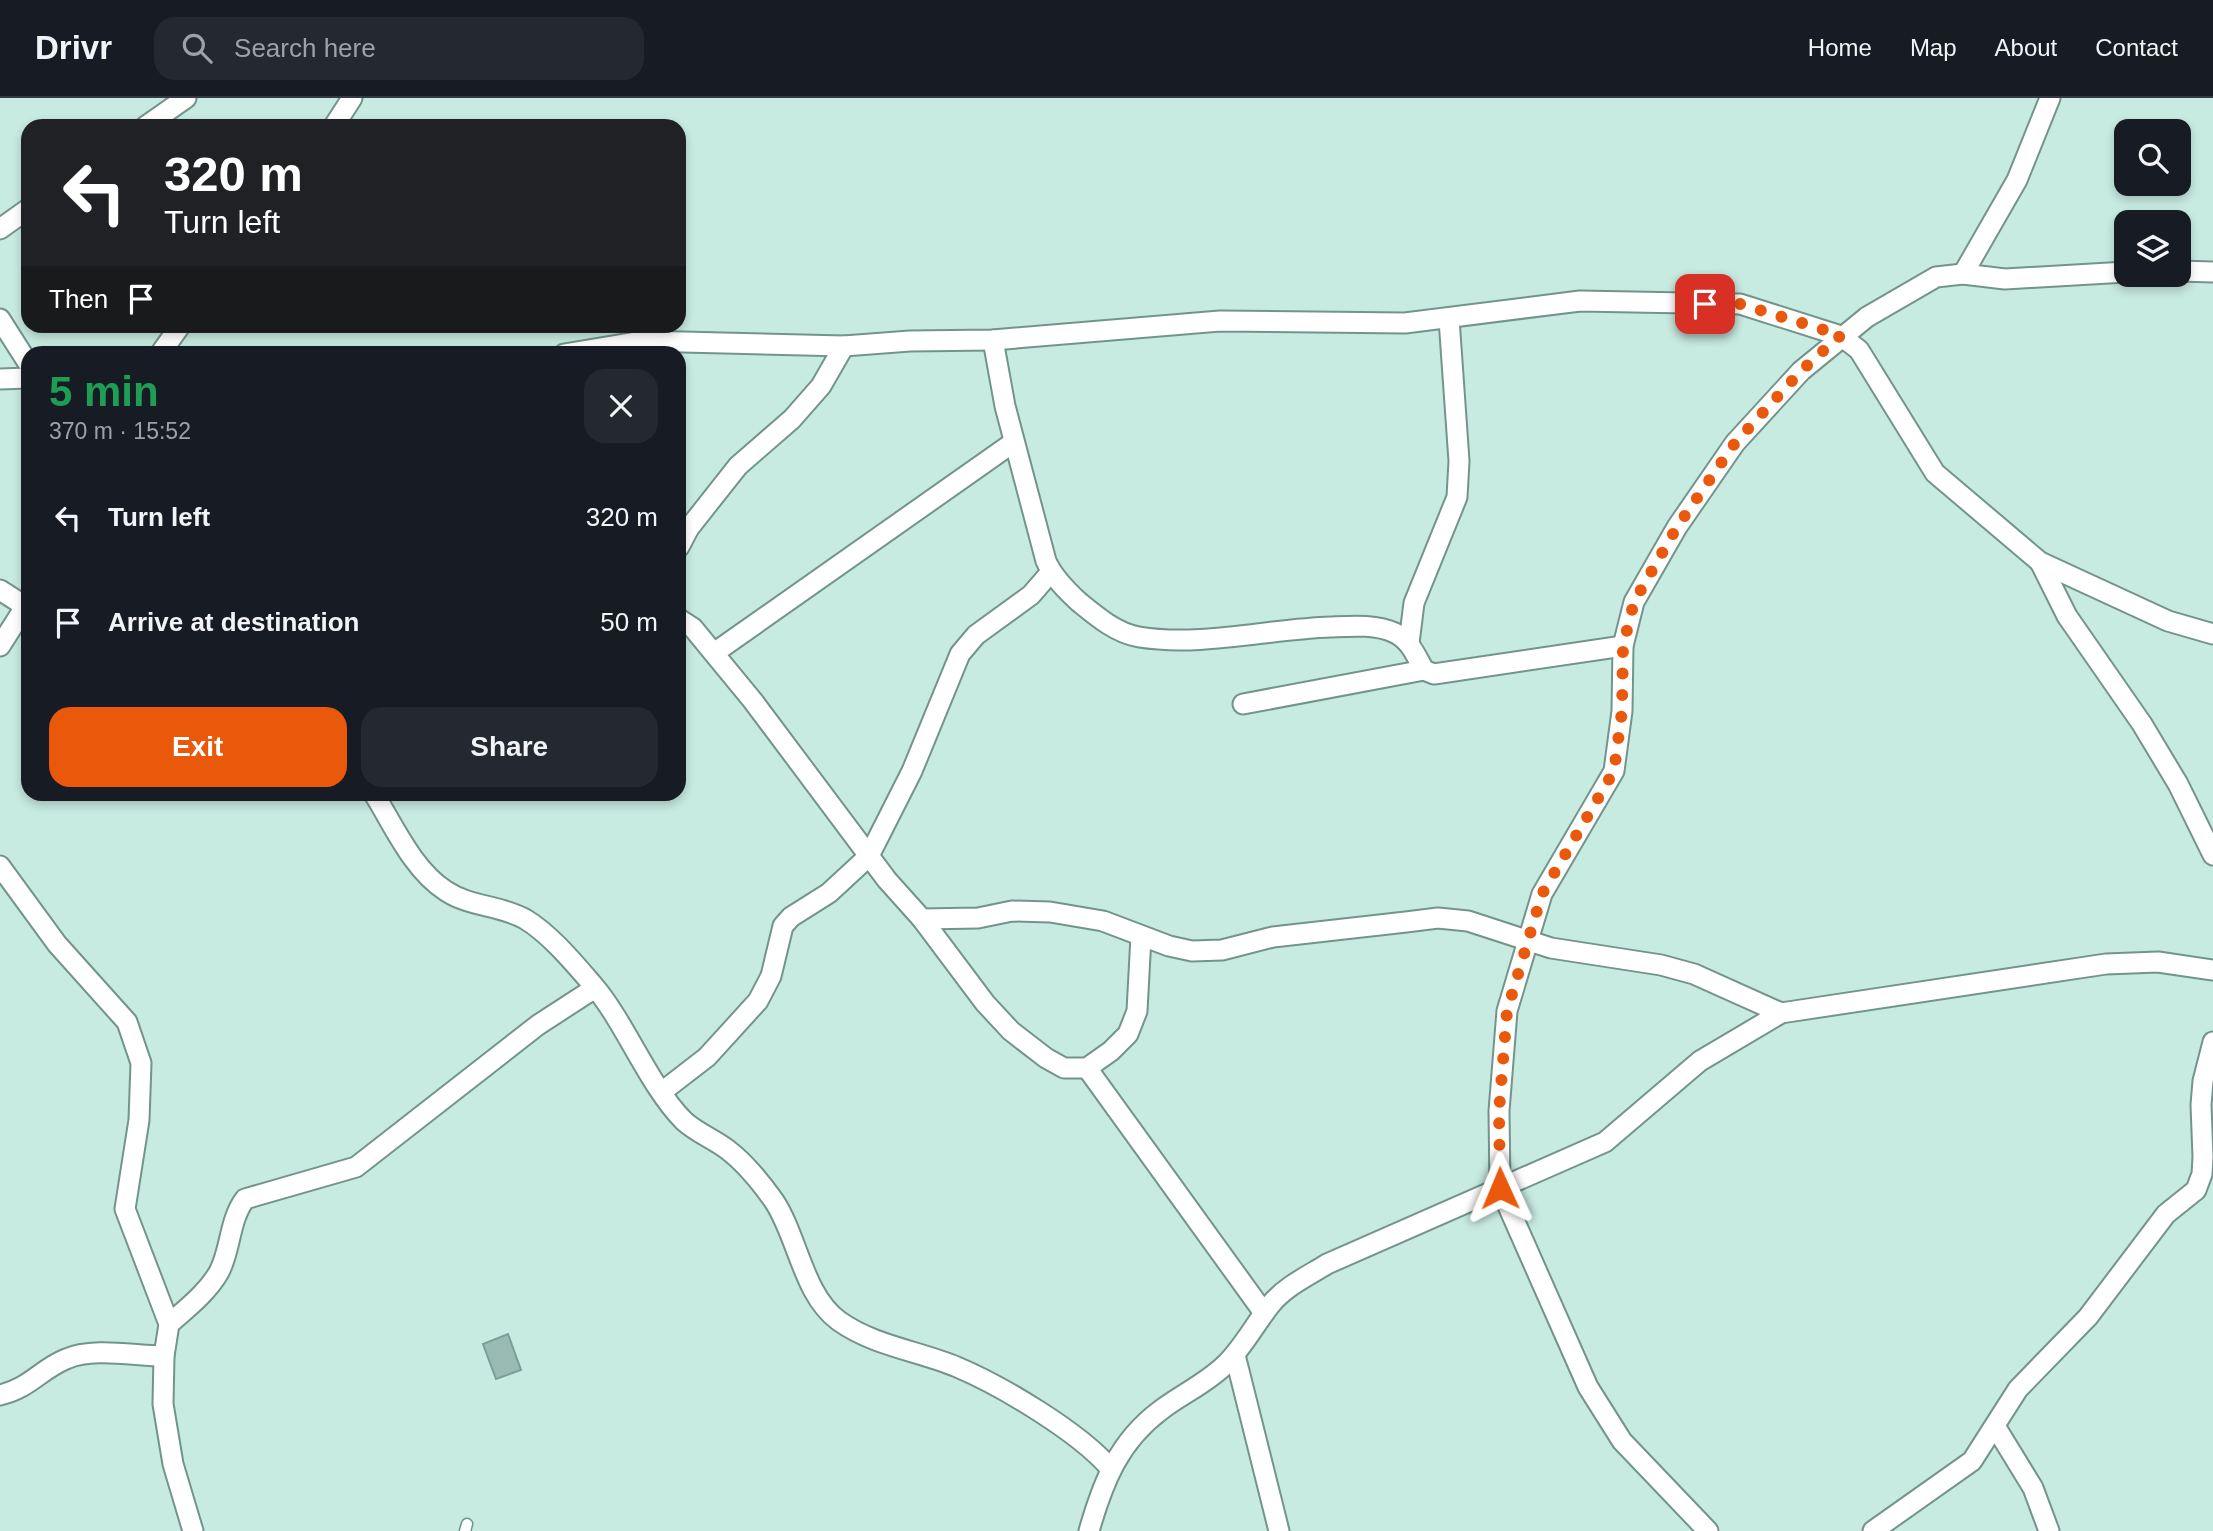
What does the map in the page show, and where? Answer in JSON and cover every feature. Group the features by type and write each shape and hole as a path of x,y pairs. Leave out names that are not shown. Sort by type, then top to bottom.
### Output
{"street":[{"path":"156,119 186,98"},
{"path":"338,119 352,98"},
{"path":"1963,274 2017,180 2050,98"},
{"path":"0,229 21,214"},
{"path":"2191,271 2213,272"},
{"path":"1707,1531 1622,1441 1588,1387 1500,1188 1499,1111 1507,1011 1542,894 1614,771 1622,711 1623,646 1634,602 1643,583 1703,488 1768,404 1841,335 1916,286 1936,277 1963,274 2005,279 2067,273 2114,272"},
{"path":"612,346 642,341 844,346 910,341 993,341 1220,321 1405,323 1580,301 1740,304 1841,335 1859,350 1936,474 2040,562 2168,621 2213,634"},
{"path":"0,319 21,352"},
{"path":"1409,643 1414,603 1457,497 1459,461 1449,319"},
{"path":"993,341 1014,442 1051,572 1097,617 1137,636 1188,640 1284,628 1365,626 1394,632 1409,643 1424,670"},
{"path":"686,534 738,466 792,419 821,386 844,346"},
{"path":"0,379 21,378"},
{"path":"714,653 1014,442"},
{"path":"2040,562 2067,616 2142,724 2178,784 2213,855"},
{"path":"663,1091 707,1057 758,1001 771,976 783,926 791,917 829,893 869,856 912,771 960,654 976,635 1031,596 1051,572"},
{"path":"0,590 21,603"},
{"path":"0,646 21,616"},
{"path":"686,624 714,653 985,1003 1012,1031 1046,1058 1064,1068 1087,1068 1111,1051 1128,1034 1137,1012 1141,936"},
{"path":"1243,704 1424,670 1434,674 1623,646"},
{"path":"378,801 406,848 443,890 465,902 524,919 545,935 595,988 684,1120 728,1150 773,1200 788,1225 810,1280 823,1303 839,1320 894,1347 956,1367 1048,1418 1094,1449 1110,1468"},
{"path":"0,866 57,944 127,1022 141,1063 139,1120 125,1209 169,1324 164,1356 163,1404 173,1464 193,1531"},
{"path":"922,919 978,918 1012,911 1050,912 1103,921 1192,951 1222,950 1273,937 1438,918 1468,921 1571,953 1661,965 1694,974 1782,1013"},
{"path":"1089,1531 1110,1468 1125,1444 1161,1409 1205,1381 1235,1355 1264,1313 1292,1284 1327,1264 1605,1142 1700,1061 1782,1013 2106,964 2158,962 2213,970"},
{"path":"169,1324 194,1302 219,1271 238,1208 245,1199 356,1167 538,1025 595,988"},
{"path":"1873,1531 1972,1461 2018,1389 2088,1317 2166,1214 2205,1189 2208,1161 2200,1105 2213,1042"},
{"path":"1087,1068 1264,1313"},
{"path":"0,1395 32,1383 55,1365 81,1354 164,1356"},
{"path":"1235,1355 1279,1531"},
{"path":"1995,1426 2033,1488 2049,1531"},
{"path":"1094,1449 1125,1444"}],"building":[{"path":"508,1334 521,1370 496,1379 483,1344"}],"route":[{"path":"1500,1188 1499,1111 1507,1011 1542,894 1614,771 1619,750 1622,711 1623,646 1634,602 1677,527 1735,443 1768,404 1841,335 1740,304 1705,304"}]}
